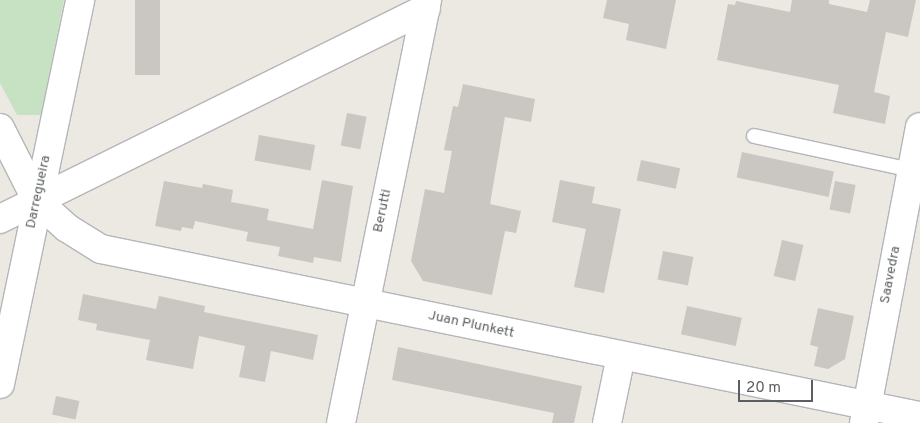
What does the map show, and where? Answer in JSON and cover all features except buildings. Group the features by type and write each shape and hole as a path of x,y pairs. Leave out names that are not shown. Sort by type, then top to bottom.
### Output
{"street":[{"name":"Darregueira","path":"0,384 80,0"},
{"path":"0,219 426,4"},
{"name":"Berutti","path":"340,423 363,303 426,4"},
{"name":"Saavedra","path":"865,414 920,127"},
{"path":"0,128 37,201"},
{"name":"Juan Plunkett","path":"37,201 67,228 101,249 621,356 865,414 920,416"},
{"path":"607,423 621,356"}],"lane":[{"path":"754,136 911,170"}],"green space":[{"path":"0,0 64,0 41,115 17,115 0,83"}]}
